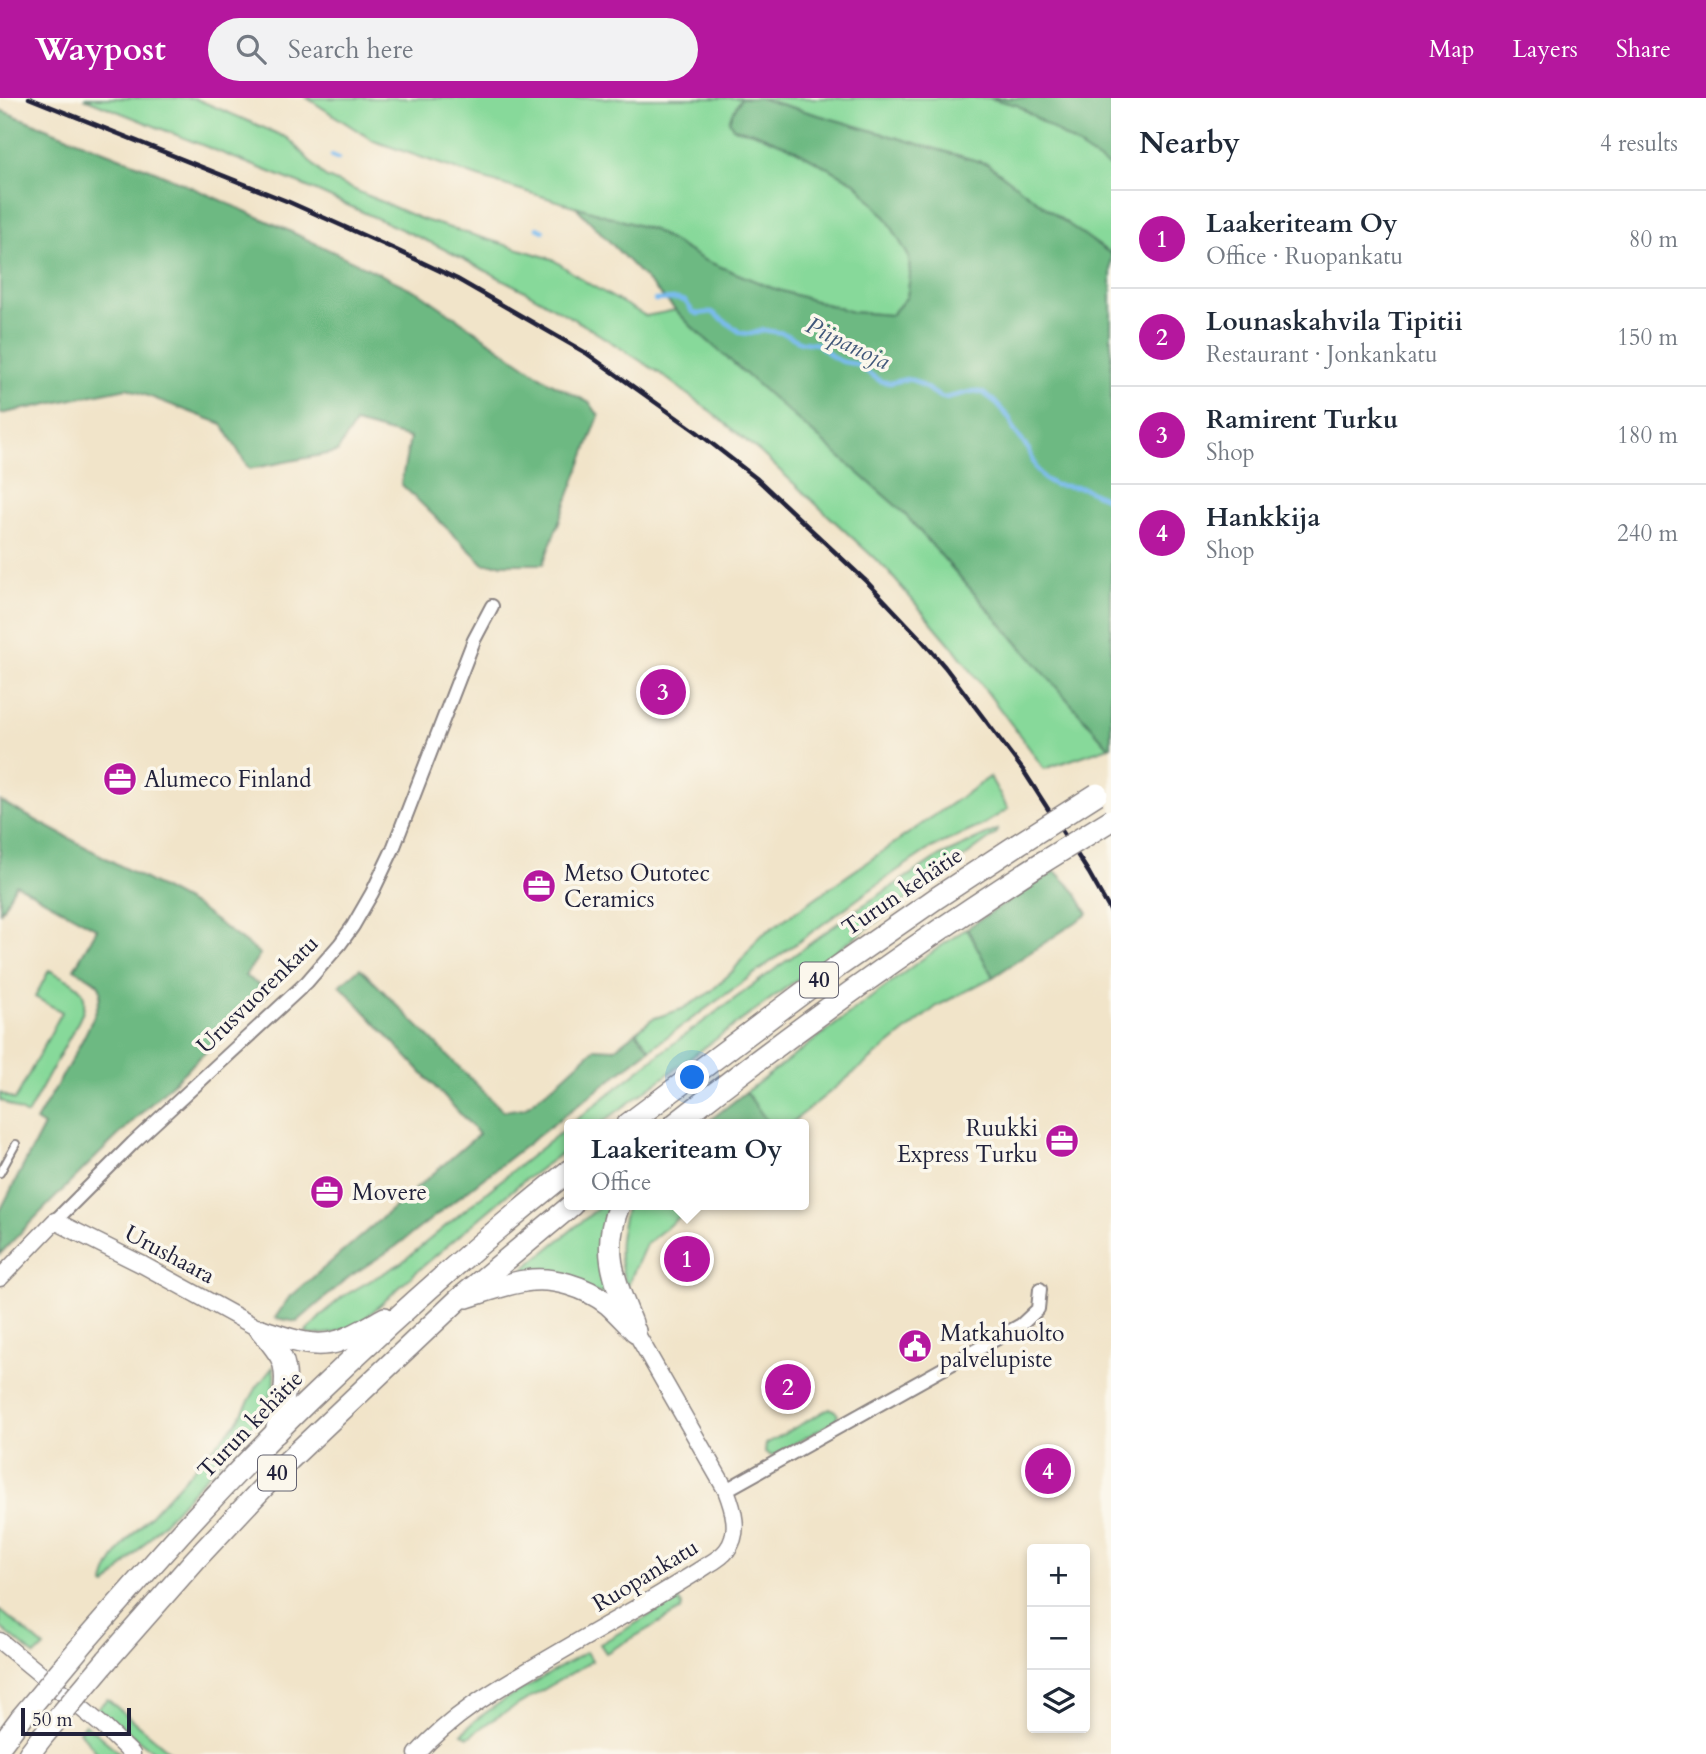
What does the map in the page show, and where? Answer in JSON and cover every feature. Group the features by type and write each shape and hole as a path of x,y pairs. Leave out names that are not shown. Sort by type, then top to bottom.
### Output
{"highway":[{"name":"Turun kehätie","path":"683,1119 723,1071 836,968 937,897 1104,790"},
{"name":"Turun kehätie","path":"637,1119 723,1071 1111,820"},
{"name":"Turun kehätie","path":"0,1746 86,1640 165,1550 276,1433 414,1302 500,1226 564,1175"},
{"name":"40","path":"29,1754 195,1560 289,1460 459,1298 566,1210"},
{"path":"618,1210 610,1235 611,1263 635,1331"},
{"path":"459,1298 524,1281 554,1281 599,1298 635,1331"},
{"path":"261,1330 318,1345 337,1342 414,1302"},
{"path":"261,1330 284,1365 285,1384 276,1433"}],"street":[{"name":"Urusvuorenkatu","path":"0,1278 133,1143 307,982 354,926 393,849 474,639 492,606"},
{"name":"Urushaara","path":"55,1221 143,1265 261,1330"},
{"path":"726,1489 1021,1325 1038,1309 1040,1289"},
{"name":"Ruopankatu","path":"418,1754 445,1726 492,1692 684,1580 727,1551 734,1535 735,1524 726,1489 635,1331"},
{"path":"0,1640 103,1726 132,1754"},
{"path":"103,1726 145,1754"}],"lane":[{"path":"0,1173 16,1144"}],"green space":[{"path":"84,98 194,98 288,138 325,177 421,219 552,259 589,284 646,316 676,310 903,512 1109,747 1044,769 956,651 886,569 761,453 710,411 661,374 589,328 436,245 305,186"},
{"path":"307,98 741,98 729,120 733,128 753,132 792,148 856,183 887,219 909,257 907,297 891,315 852,312 772,288 704,260 653,230 478,177 374,141"},
{"path":"741,98 759,98 988,164 1111,254 1111,746 1109,747 903,512 692,327 575,206 653,230 704,260 772,288 852,312 891,315 907,297 910,276 909,257 887,219 856,183 792,148 753,132 733,128 729,120"},
{"path":"759,98 989,98 1017,105 1111,168 1111,254 988,164"},
{"path":"989,98 1111,98 1111,168 1017,105"},
{"path":"0,110 157,172 420,293 549,382 590,403 599,416 543,564 484,564 401,484 410,438 355,423 337,452 249,469 222,424 127,388 0,414"},
{"path":"990,777 1008,809 981,826 931,848 895,872 650,1049 636,1032 652,1019 682,1009 709,993 733,971 759,937"},
{"path":"0,801 197,907 260,954 245,976 270,992 133,1121 0,1254 0,1211 44,1126 36,1121 86,1034 99,999 100,988 93,980 74,969 97,929 16,884 0,913"},
{"path":"997,830 996,834 607,1119 577,1119 662,1052 853,912 936,858"},
{"path":"1055,871 1075,891 1088,914 993,977 967,928"},
{"path":"967,928 993,977 937,1006 796,1119 765,1119 746,1092"},
{"path":"360,968 503,1111 524,1108 557,1083 595,1048 614,1049 636,1032 650,1049 395,1247 349,1277 297,1322 275,1318 288,1299 479,1134 340,985"},
{"path":"49,970 79,988 83,994 83,1009 27,1115 0,1100 0,1093 15,1100 62,1012 35,997"},
{"path":"746,1092 765,1119 711,1119"},
{"path":"564,1130 564,1151 522,1182 357,1326 334,1333 305,1333 342,1297 401,1263"},
{"path":"596,1210 610,1210 612,1297 524,1272 526,1267"},
{"path":"626,1210 688,1210 646,1244 627,1287 619,1246"},
{"path":"273,1367 273,1388 258,1419 106,1586 104,1585 109,1568 124,1544 237,1422 257,1387"},
{"path":"830,1408 838,1415 835,1421 774,1455 765,1452 766,1444"},
{"path":"678,1599 681,1610 606,1653 600,1644"},
{"path":"0,1610 44,1647 35,1656 0,1627"},
{"path":"586,1652 592,1661 470,1736 462,1734 474,1721 501,1702"},
{"path":"107,1699 173,1754 157,1754 97,1709"},
{"path":"85,1724 121,1754 98,1754 79,1731"}],"waterway":[{"name":"Piipanoja","path":"332,156 338,159"},
{"name":"Piipanoja","path":"537,228 543,231"},
{"name":"Piipanoja","path":"655,300 685,301 693,312 712,312 741,333 751,334 762,330 783,333 801,342 818,344 834,358 856,364 880,381 915,381 945,398 975,391 983,393 1010,419 1044,479 1055,485 1083,488 1111,501"}],"railway":[{"path":"29,98 289,202 457,279 586,353 697,432 756,478 868,583 920,638 1023,770 1111,912"}],"place":[{"name":"Ramirent Turku","path":"663,692"},
{"name":"Alumeco Finland","path":"120,779"},
{"name":"Metso Outotec Ceramics","path":"539,886"},
{"name":"Ruukki Express Turku","path":"1062,1141"},
{"name":"Movere","path":"327,1192"},
{"name":"Laakeriteam Oy","path":"687,1259"},
{"name":"Matkahuolto palvelupiste","path":"915,1346"},
{"name":"Lounaskahvila Tipitii","path":"788,1387"},
{"name":"Hankkija","path":"1048,1471"}]}
